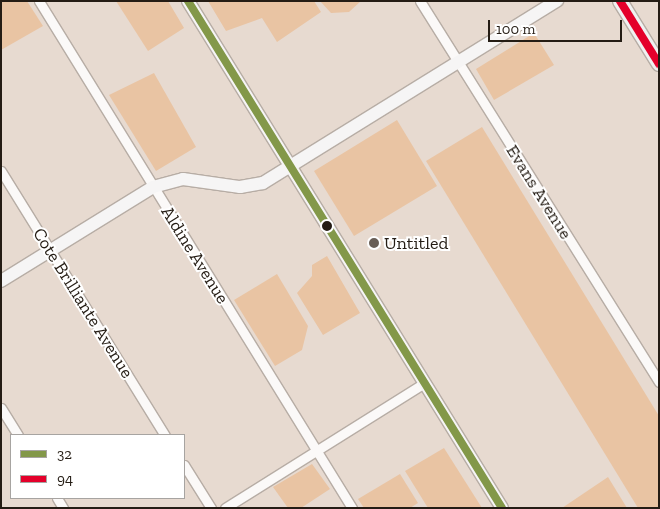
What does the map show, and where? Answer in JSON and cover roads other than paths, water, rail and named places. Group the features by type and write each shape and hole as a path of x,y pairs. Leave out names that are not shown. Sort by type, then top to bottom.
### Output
{"main road":[{"path":"188,1 502,508"},
{"path":"1,281 154,187 183,179 254,186 292,167 557,1"},
{"path":"620,1 659,64"}],"street":[{"name":"Aldine Avenue","path":"39,1 352,508"},
{"name":"Evans Avenue","path":"420,1 659,382"},
{"name":"Cote Brilliante Avenue","path":"1,171 164,434"},
{"path":"225,508 424,384"},
{"path":"1,408 17,434"},
{"path":"185,467 211,508"}],"place":[{"name":"Untitled","path":"374,243"}]}
